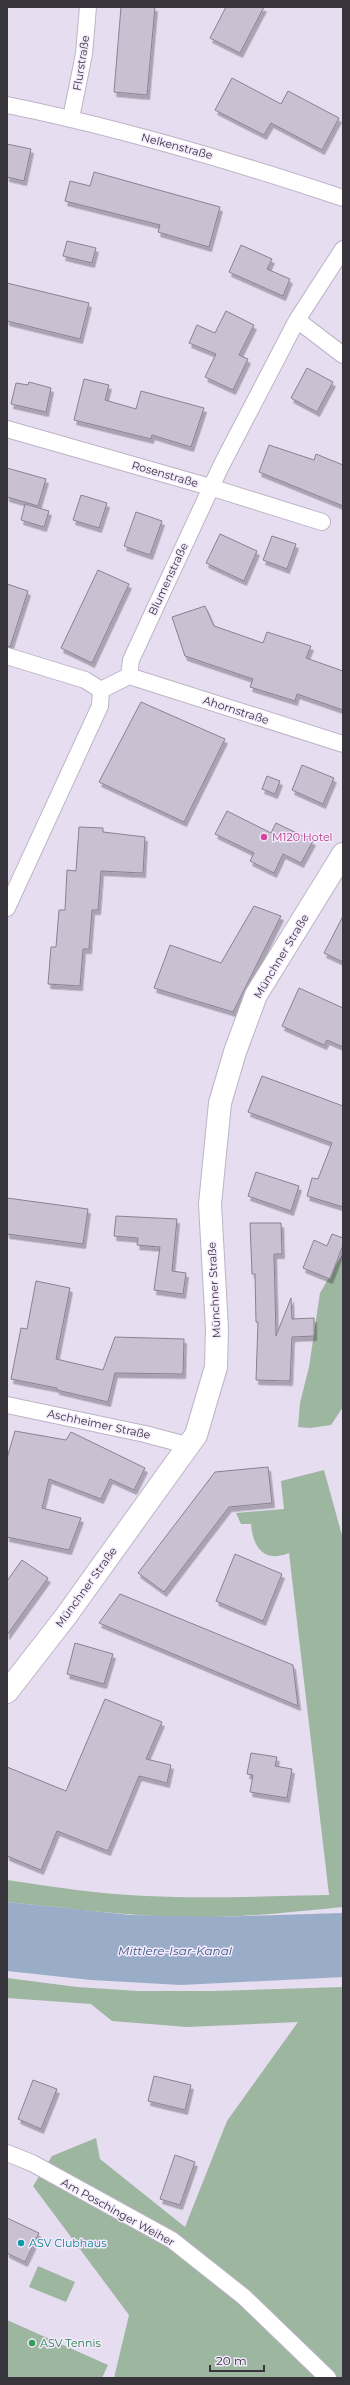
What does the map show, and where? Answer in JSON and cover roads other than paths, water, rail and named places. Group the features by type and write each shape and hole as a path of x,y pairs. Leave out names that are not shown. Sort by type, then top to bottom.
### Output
{"main road":[{"name":"Münchner Straße","path":"7,1692 62,1621 190,1446 198,1427 216,1367 217,1329 210,1204 220,1103 235,1052 256,995 343,854"}],"street":[{"name":"Flurstraße","path":"71,118 84,54 88,7"},
{"name":"Nelkenstraße","path":"7,106 71,118 227,159 343,198"},
{"name":"Blumenstraße","path":"129,676 131,660 210,487 297,320 343,249"},
{"path":"297,320 343,355"},
{"name":"Rosenstraße","path":"7,429 210,487 322,522"},
{"path":"7,656 85,680 101,690"},
{"path":"101,690 129,676"},
{"name":"Ahornstraße","path":"129,676 343,744"},
{"path":"7,908 100,706 101,690"},
{"name":"Aschheimer Straße","path":"7,1405 146,1434 190,1446"},
{"name":"Am Poschinger Weiher","path":"7,2153 32,2164 172,2240 244,2297 328,2378"}],"water":[{"name":"Mittlere-Isar-Kanal","path":"7,1902 130,1915 215,1917 343,1913 343,1977 181,1985 91,1980 7,1971"}],"place":[{"name":"M120 Hotel","path":"264,837"},
{"name":"ASV Clubhaus","path":"21,2243"},
{"name":"ASV Tennis","path":"32,2343"}]}
